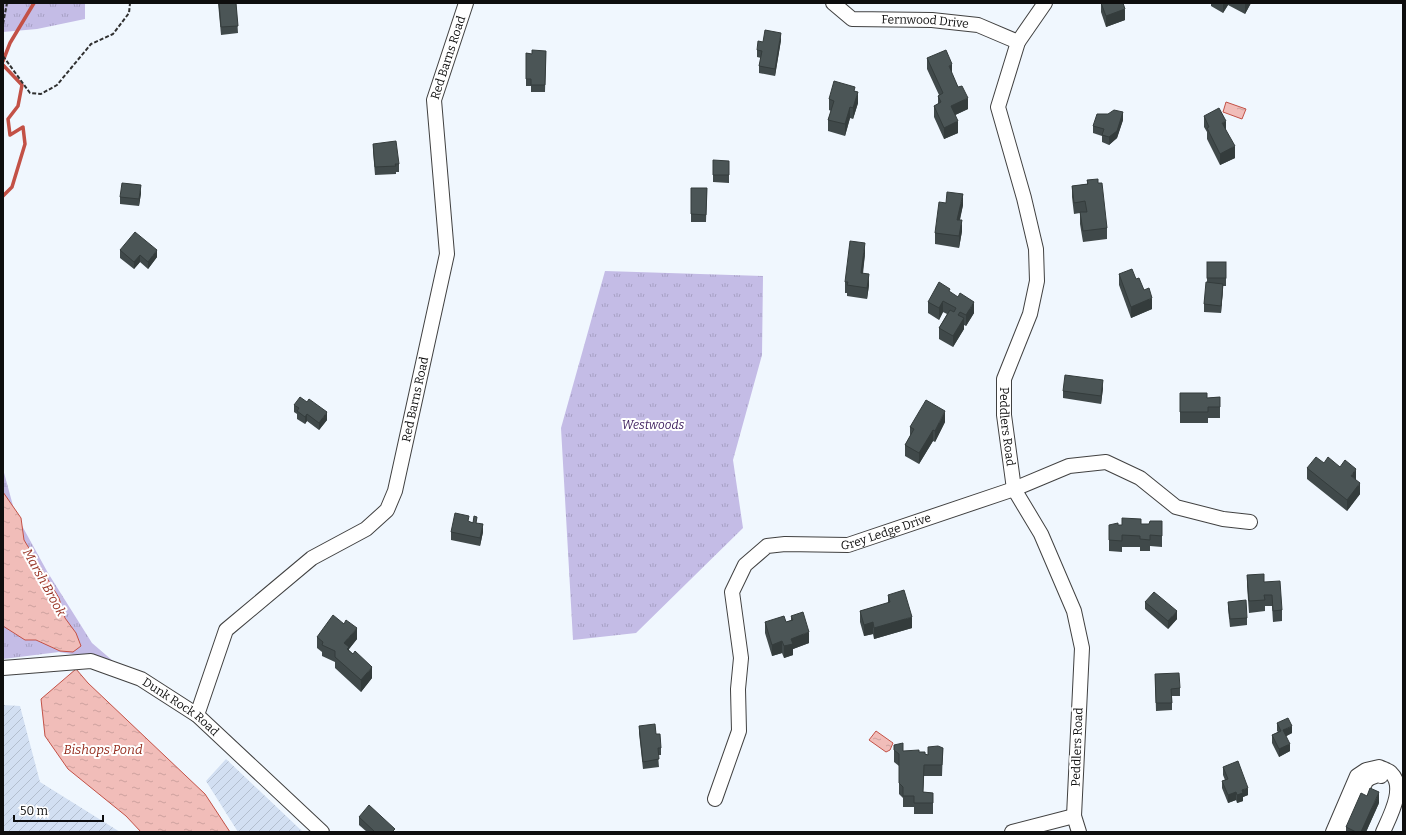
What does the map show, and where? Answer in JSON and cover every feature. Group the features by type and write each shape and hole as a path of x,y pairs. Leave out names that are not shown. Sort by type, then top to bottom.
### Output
{"street":[{"name":"Red Barns Road","path":"197,715 226,630 312,558 366,529 381,518 391,503 396,491 447,254 434,100 466,3"},
{"name":"Fernwood Drive","path":"834,3 852,19 932,20 978,25 1018,42"},
{"name":"Peddlers Road","path":"1045,3 1018,42 998,107 1024,198 1036,249 1037,281 1030,314 1004,379 1004,415 1014,489 1041,534 1074,611 1082,648 1074,816 1079,832"},
{"name":"Grey Ledge Drive","path":"715,798 739,731 738,689 740,658 732,592 745,565 767,546 785,544 848,545 941,515 1014,489 1069,466 1106,462 1140,478 1176,507 1223,519 1250,522"},
{"name":"Dunk Rock Road","path":"3,668 91,661 141,679 197,715 322,832"},
{"path":"1333,832 1357,776 1366,770 1379,767 1391,773 1398,784 1397,796 1383,832"},
{"path":"1344,832 1366,781 1378,775 1387,778 1391,785 1392,793 1374,832"},
{"path":"1012,832 1074,816"}],"path":[{"path":"3,24 7,3"},
{"path":"3,56 30,93 41,94 57,85 91,44 113,34 129,13 130,3"}],"shaded area":[{"path":"3,705 20,706 40,782 120,832 3,832"},
{"path":"226,759 303,832 238,832 206,781"}],"green space":[{"path":"3,3 85,3 85,19 37,29 3,32"},
{"name":"Westwoods","path":"605,271 763,276 762,355 733,460 743,528 636,633 573,640 561,428"},
{"path":"3,469 15,513 48,573 92,643 113,661 59,652 3,659"}],"water":[{"path":"1226,102 1246,109 1242,119 1223,112"},
{"path":"3,492 21,518 24,540 59,598 65,618 76,633 81,646 73,652 60,651 36,640 25,640 3,626"},
{"name":"Bishops Pond","path":"76,669 88,683 205,794 230,832 141,832 126,816 68,769 45,736 41,699"},
{"path":"876,731 893,743 890,750 886,752 869,740"}],"building":[{"path":"219,3 236,3 238,26 221,27"},
{"path":"1101,3 1123,3 1125,9 1106,16"},
{"path":"765,30 781,33 775,69 759,66 762,51 757,50 758,41 763,42"},
{"path":"532,50 546,51 545,85 531,85 531,79 526,79 526,53 532,54"},
{"path":"946,50 952,64 949,66 958,87 962,86 968,98 951,106 958,121 944,128 934,106 941,102 938,96 943,93 927,58"},
{"path":"834,81 855,87 854,91 858,92 853,108 850,107 845,124 828,120 834,101 829,99"},
{"path":"1219,108 1226,121 1222,123 1235,146 1220,154 1207,128 1209,127 1204,116"},
{"path":"1114,110 1123,112 1117,131 1109,137 1102,135 1104,129 1093,126 1097,114 1108,114"},
{"path":"396,141 399,164 395,164 396,166 375,167 373,144"},
{"path":"713,160 729,161 729,175 713,175"},
{"path":"1098,179 1098,183 1102,183 1107,228 1083,231 1080,212 1087,212 1085,201 1074,203 1072,186 1088,184 1087,180"},
{"path":"122,183 141,185 139,199 120,197"},
{"path":"691,188 707,188 706,215 691,214"},
{"path":"947,192 963,194 957,220 962,220 959,236 935,233 939,202 946,203"},
{"path":"135,232 157,250 148,262 140,255 134,262 120,250"},
{"path":"850,241 865,243 861,273 869,274 867,288 847,285 848,282 845,282"},
{"path":"1207,262 1226,262 1226,278 1207,278"},
{"path":"1132,269 1136,279 1139,278 1144,290 1149,288 1152,298 1131,307 1119,274"},
{"path":"939,282 950,289 949,291 958,297 960,293 974,302 966,315 960,312 958,315 964,318 953,336 939,328 950,310 954,312 956,308 943,301 939,308 928,302"},
{"path":"1206,282 1223,284 1221,306 1204,304"},
{"path":"1065,375 1103,380 1101,396 1063,391"},
{"path":"1180,393 1207,393 1207,398 1220,397 1220,407 1208,407 1208,412 1180,412"},
{"path":"300,397 307,402 309,399 327,412 319,423 307,414 305,417 297,411 299,408 294,405"},
{"path":"926,400 945,411 935,431 933,430 919,453 905,445 914,429 910,427"},
{"path":"1316,457 1324,463 1328,457 1340,467 1345,460 1356,469 1351,476 1360,483 1347,500 1307,468"},
{"path":"455,513 469,516 468,521 473,523 474,516 477,517 476,523 483,524 480,538 451,532"},
{"path":"1122,518 1141,519 1141,524 1149,524 1150,521 1162,521 1162,536 1150,535 1150,540 1140,539 1140,536 1122,535 1122,541 1109,540 1109,525 1118,523 1118,525 1122,525"},
{"path":"1264,574 1264,582 1280,581 1282,610 1273,611 1272,595 1264,595 1265,600 1249,601 1247,575"},
{"path":"904,590 912,617 874,628 873,622 864,625 860,611 890,602 888,595"},
{"path":"1154,592 1177,611 1168,621 1145,602"},
{"path":"1246,600 1247,618 1230,619 1228,602"},
{"path":"803,612 809,632 791,639 793,644 784,646 782,641 772,645 765,622 784,616 786,622 793,620 791,616"},
{"path":"333,615 344,624 346,620 357,628 344,643 349,647 347,649 353,654 355,651 372,667 361,680 335,657 335,651 322,645 323,642 317,637"},
{"path":"1179,673 1180,688 1171,689 1172,703 1156,703 1155,674"},
{"path":"1288,718 1292,726 1283,730 1290,744 1279,749 1272,735 1281,731 1277,723"},
{"path":"655,724 656,734 660,734 661,748 658,748 659,759 643,762 639,726"},
{"path":"903,743 903,751 919,750 919,752 925,752 925,754 928,755 928,747 938,746 943,748 942,765 924,765 923,792 933,793 933,803 914,803 914,796 903,796 903,787 899,783 899,754 894,750 894,745"},
{"path":"1238,761 1248,788 1242,790 1243,793 1237,795 1236,792 1228,795 1222,781 1228,779 1223,767"},
{"path":"1370,788 1379,792 1361,832 1356,832 1346,827 1361,793 1367,796"},
{"path":"369,805 395,829 392,832 375,832 359,817"}],"waterway":[{"name":"Marsh Brook","path":"3,61 10,43 34,3"},
{"name":"Marsh Brook","path":"3,65 22,85 18,106 8,119 10,135 23,127 25,144 12,187 3,196"}]}
